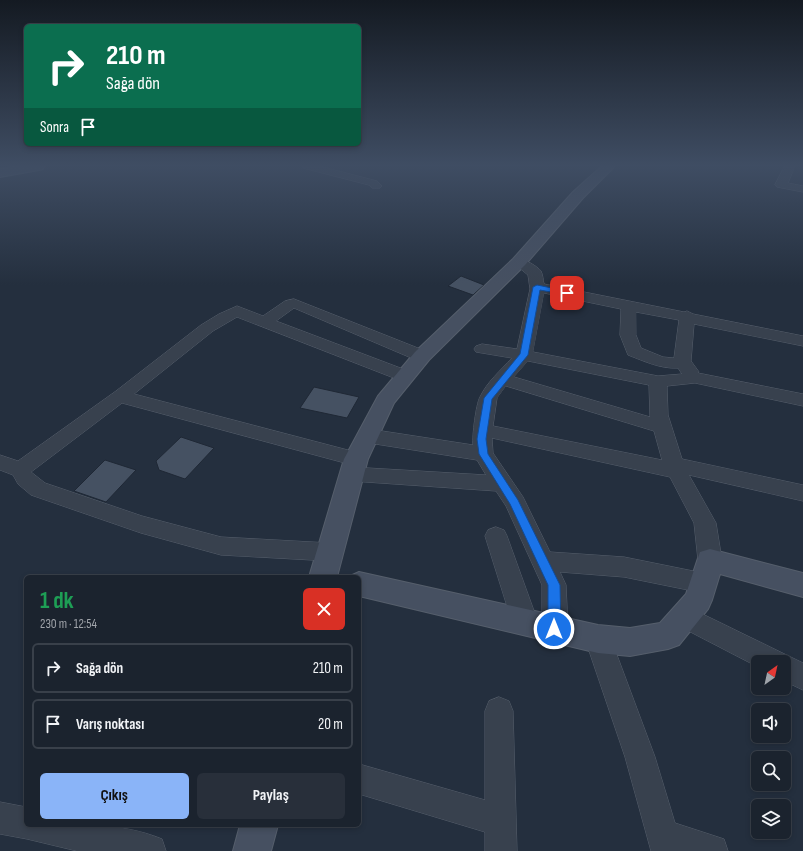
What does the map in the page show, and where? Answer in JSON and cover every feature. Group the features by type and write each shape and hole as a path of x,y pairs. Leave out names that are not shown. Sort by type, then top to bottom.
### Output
{"main road":[{"path":"326,570 354,466 385,401 422,356 519,262 569,206"},
{"path":"361,584 598,639 630,642 668,635 698,600 707,571 803,585"},
{"path":"252,851 258,827"}],"street":[{"path":"519,262 535,272 537,287 524,355 502,379 488,398 482,430 483,454 514,503 554,585 554,629"},
{"path":"537,287 686,316 803,341"},
{"path":"264,322 290,304 294,303 422,356"},
{"path":"629,305 628,335 634,351 656,361 672,364 682,362"},
{"path":"20,470 121,396 207,328 232,312 237,312 405,376"},
{"path":"686,316 682,362 696,378"},
{"path":"482,349 524,355 658,381 696,378 803,400"},
{"path":"502,379 663,427"},
{"path":"543,561 707,571 705,523 675,467 660,414 658,381"},
{"path":"121,396 354,466 503,484"},
{"path":"482,430 803,493"},
{"path":"368,436 483,454"},
{"path":"0,462 20,470 25,478 38,489 141,524 221,546 326,570"},
{"path":"496,536 525,622"},
{"path":"684,616 760,655"},
{"path":"598,639 640,757 665,843 712,851"},
{"path":"791,671 803,677"},
{"path":"499,711 501,851"},
{"path":"361,780 500,821"},
{"path":"0,818 24,824"},
{"path":"42,827 150,851"}],"building":[{"path":"461,276 484,285 473,295 448,286"},
{"path":"314,387 359,397 347,418 300,408"},
{"path":"181,437 214,448 185,479 159,470 156,461"},
{"path":"105,460 136,470 106,502 74,491"}],"route":[{"path":"554,629 554,585 514,503 483,454 482,439 484,417 488,398 502,379 524,355 537,287 567,293"}]}
